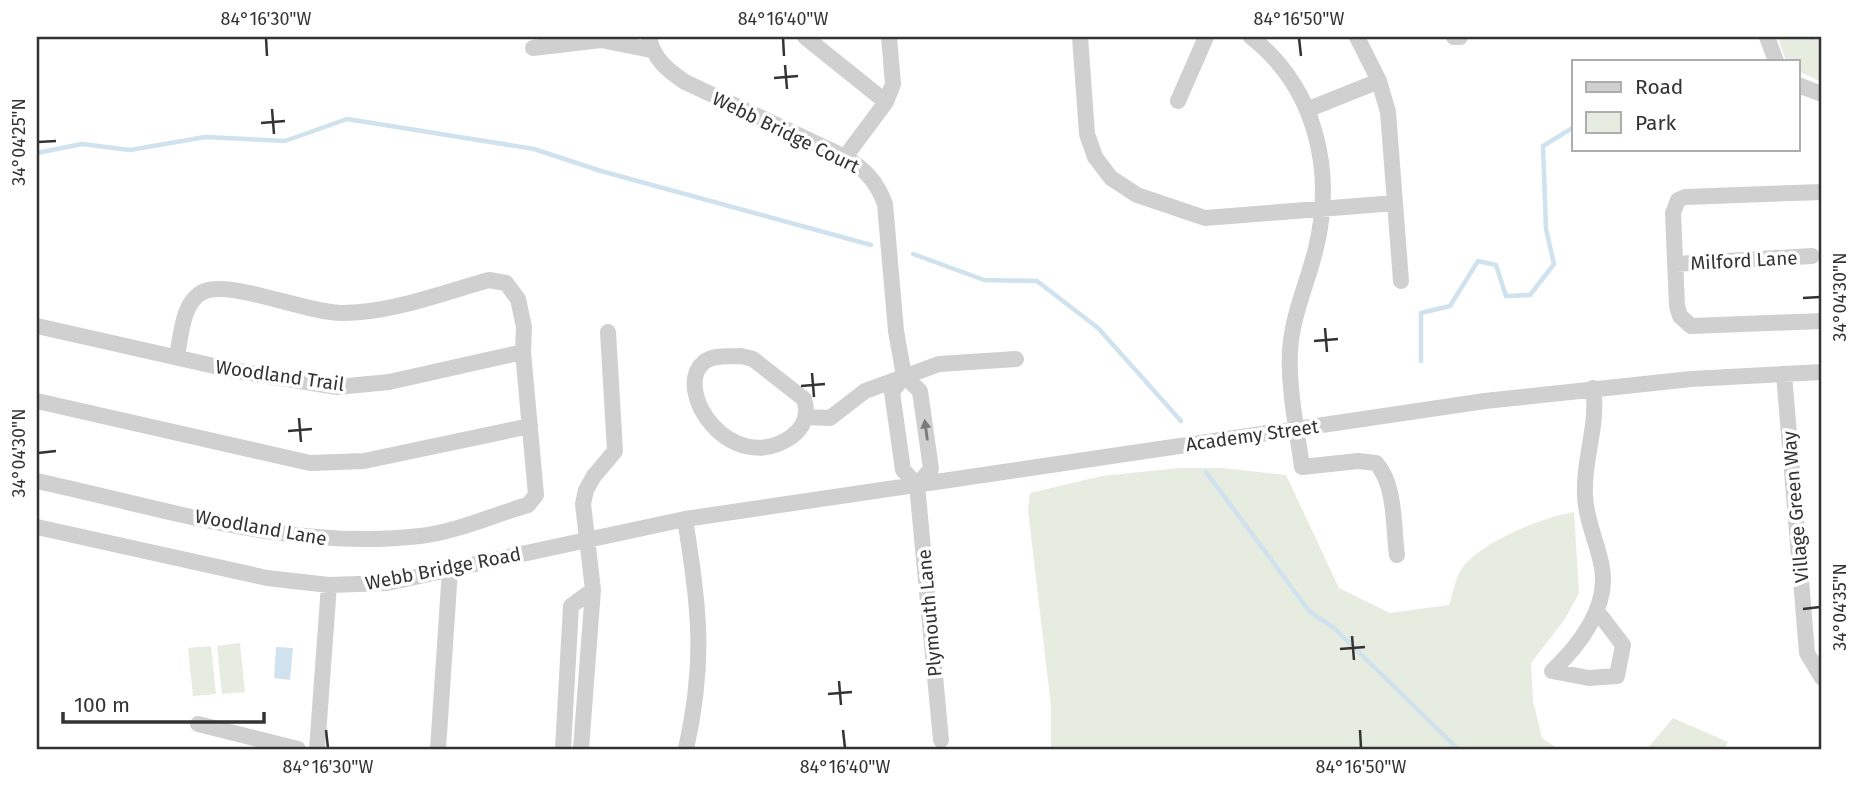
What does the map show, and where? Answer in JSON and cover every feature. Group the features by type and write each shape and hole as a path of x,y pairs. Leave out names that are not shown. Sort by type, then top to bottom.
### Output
{"street":[{"path":"804,37 886,102"},
{"path":"845,157 886,102 893,84 890,37"},
{"path":"1080,37 1087,134 1095,157 1123,187 1205,218 1395,203"},
{"path":"1178,101 1206,37"},
{"path":"1251,37 1271,53 1292,78 1309,110 1319,148 1322,209 1317,246 1293,326 1290,349 1301,467 1358,461 1376,463 1384,472 1397,555"},
{"path":"1357,37 1379,81 1388,111 1401,281"},
{"path":"1454,37 1460,37"},
{"path":"1767,37 1776,60"},
{"path":"533,48 601,39 650,44"},
{"name":"Webb Bridge Court","path":"650,44 667,69 685,82 845,157 871,176 885,204 896,331 904,376 920,391 930,469 917,485 903,470 892,392 904,376"},
{"path":"1309,110 1379,81"},
{"path":"1800,86 1822,94"},
{"name":"Milford Lane","path":"1822,192 1685,197 1678,200 1673,213 1677,306 1680,316 1691,326 1822,321"},
{"name":"Milford Lane","path":"1675,264 1812,256"},
{"name":"Woodland Lane","path":"37,481 284,535 332,540 424,536 528,505 536,495 523,352 524,327 518,299 506,284 488,280 372,310 341,313 233,291 206,290 193,299 185,315 177,357"},
{"name":"Woodland Trail","path":"37,326 177,357 337,387 389,383 523,352"},
{"path":"581,749 593,590 583,504 586,490 615,452 608,332"},
{"path":"714,357 753,359 804,399 806,417 798,431 786,440 758,447 736,444 714,430 704,417 696,383 698,371 714,357"},
{"path":"806,417 830,418 865,391 939,364 1016,359"},
{"name":"Academy Street","path":"685,519 1593,388 1822,372"},
{"name":"Village Green Way","path":"1784,374 1808,653 1822,678"},
{"path":"1593,388 1596,419 1586,470 1585,495 1590,533 1602,567 1604,588 1597,611 1570,655 1552,671 1589,678 1617,676 1623,645 1597,611"},
{"path":"37,401 310,463 364,461 530,426"},
{"name":"Plymouth Lane","path":"917,485 941,740"},
{"path":"685,519 698,598 701,645 697,701 686,749"},
{"name":"Webb Bridge Road","path":"37,527 267,578 329,585 387,583 685,519"},
{"path":"438,749 450,570"},
{"path":"317,749 329,585"},
{"path":"562,749 571,606 593,590"},
{"path":"198,724 298,749"}],"green space":[{"path":"1778,37 1822,37 1822,82 1800,72 1800,60 1786,60"},
{"path":"1180,468 1222,468 1286,475 1339,588 1390,613 1449,605 1462,568 1483,549 1530,525 1574,512 1579,593 1565,619 1531,663 1533,701 1542,738 1558,749 1051,749 1051,706 1028,510 1030,493 1102,476"},
{"path":"240,643 245,692 222,694 217,646"},
{"path":"211,646 216,694 193,696 188,648"},
{"path":"1673,718 1728,742 1725,749 1647,749"}],"water":[{"path":"276,647 293,648 290,680 274,678"}],"waterway":[{"path":"37,153 82,144 130,150 205,137 285,141 347,119 534,149 601,171 871,245"},
{"path":"1421,361 1421,313 1450,306 1478,261 1496,265 1506,296 1530,295 1554,264 1546,229 1543,146 1572,128"},
{"path":"913,254 984,280 1037,281 1098,328 1181,421"},
{"path":"1206,472 1310,612 1333,627 1458,749"}]}
